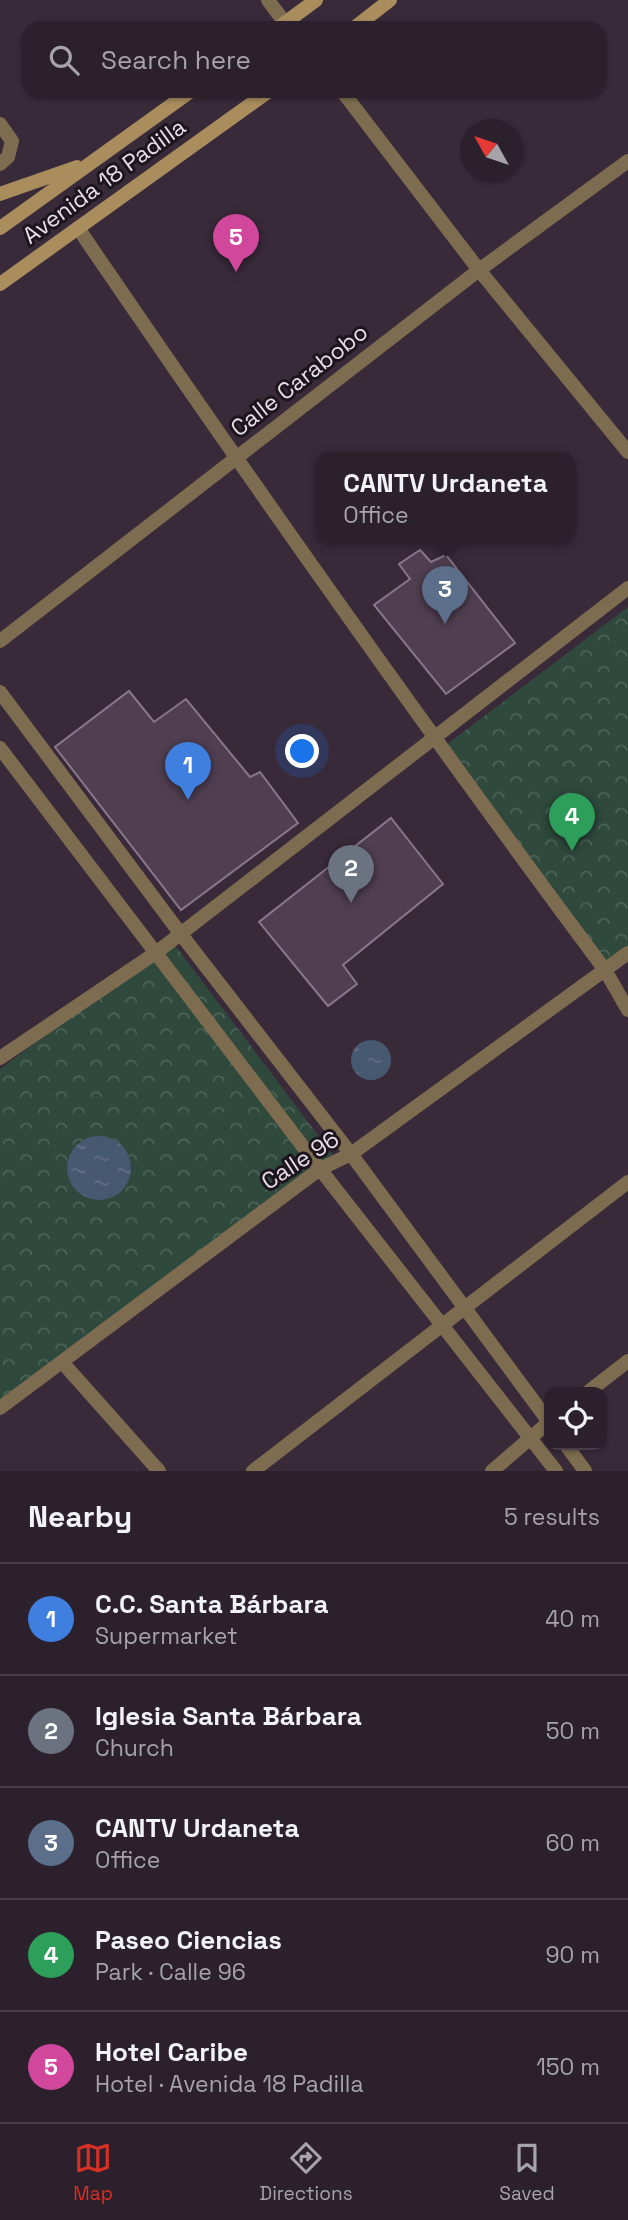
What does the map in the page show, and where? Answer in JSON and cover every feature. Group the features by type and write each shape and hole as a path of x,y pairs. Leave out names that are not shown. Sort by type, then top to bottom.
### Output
{"street":[{"path":"268,0 279,21"},
{"path":"287,21 316,0"},
{"path":"363,21 390,0"},
{"name":"Avenida 18 Padilla","path":"0,228 181,98"},
{"name":"Avenida 18 Padilla","path":"0,285 259,98"},
{"path":"347,98 479,270 628,452"},
{"path":"0,124 12,141 4,160"},
{"path":"0,194 95,161"},
{"name":"Calle Carabobo","path":"0,640 479,270 628,161"},
{"path":"78,228 235,458 433,738 605,970 628,1010"},
{"path":"0,1058 157,952 628,588"},
{"path":"0,692 180,933 351,1154 544,1415"},
{"path":"0,748 320,1169 556,1471"},
{"name":"Calle 96","path":"0,1408 320,1169 351,1154 628,953"},
{"path":"253,1471 628,1182"},
{"path":"62,1362 159,1471"},
{"path":"595,1387 628,1362"},
{"path":"492,1471 544,1426"},
{"path":"570,1450 585,1471"}],"green space":[{"path":"628,607 628,952 605,969 441,749"},
{"path":"172,941 335,1158 0,1404 0,1069"}],"water":[{"path":"371,1040 379,1041 385,1046 390,1052 390,1068 385,1074 379,1079 371,1080 363,1079 357,1074 352,1068 351,1060 352,1052 357,1046 363,1041"},
{"path":"99,1136 117,1142 125,1150 131,1168 125,1186 117,1194 99,1200 81,1194 73,1186 67,1168 73,1150 81,1142"}],"building":[{"path":"420,550 431,562 446,555 515,643 446,694 374,605 410,579 399,564"},
{"path":"129,691 154,722 186,699 250,777 260,772 298,823 181,910 55,747"},
{"path":"391,818 443,884 343,965 357,984 328,1006 259,922"}],"place":[{"name":"Hotel Caribe","path":"236,272"},
{"name":"CANTV Urdaneta","path":"445,624"},
{"name":"C.C. Santa Bárbara","path":"188,800"},
{"name":"Paseo Ciencias","path":"572,851"},
{"name":"Iglesia Santa Bárbara","path":"351,903"}]}
